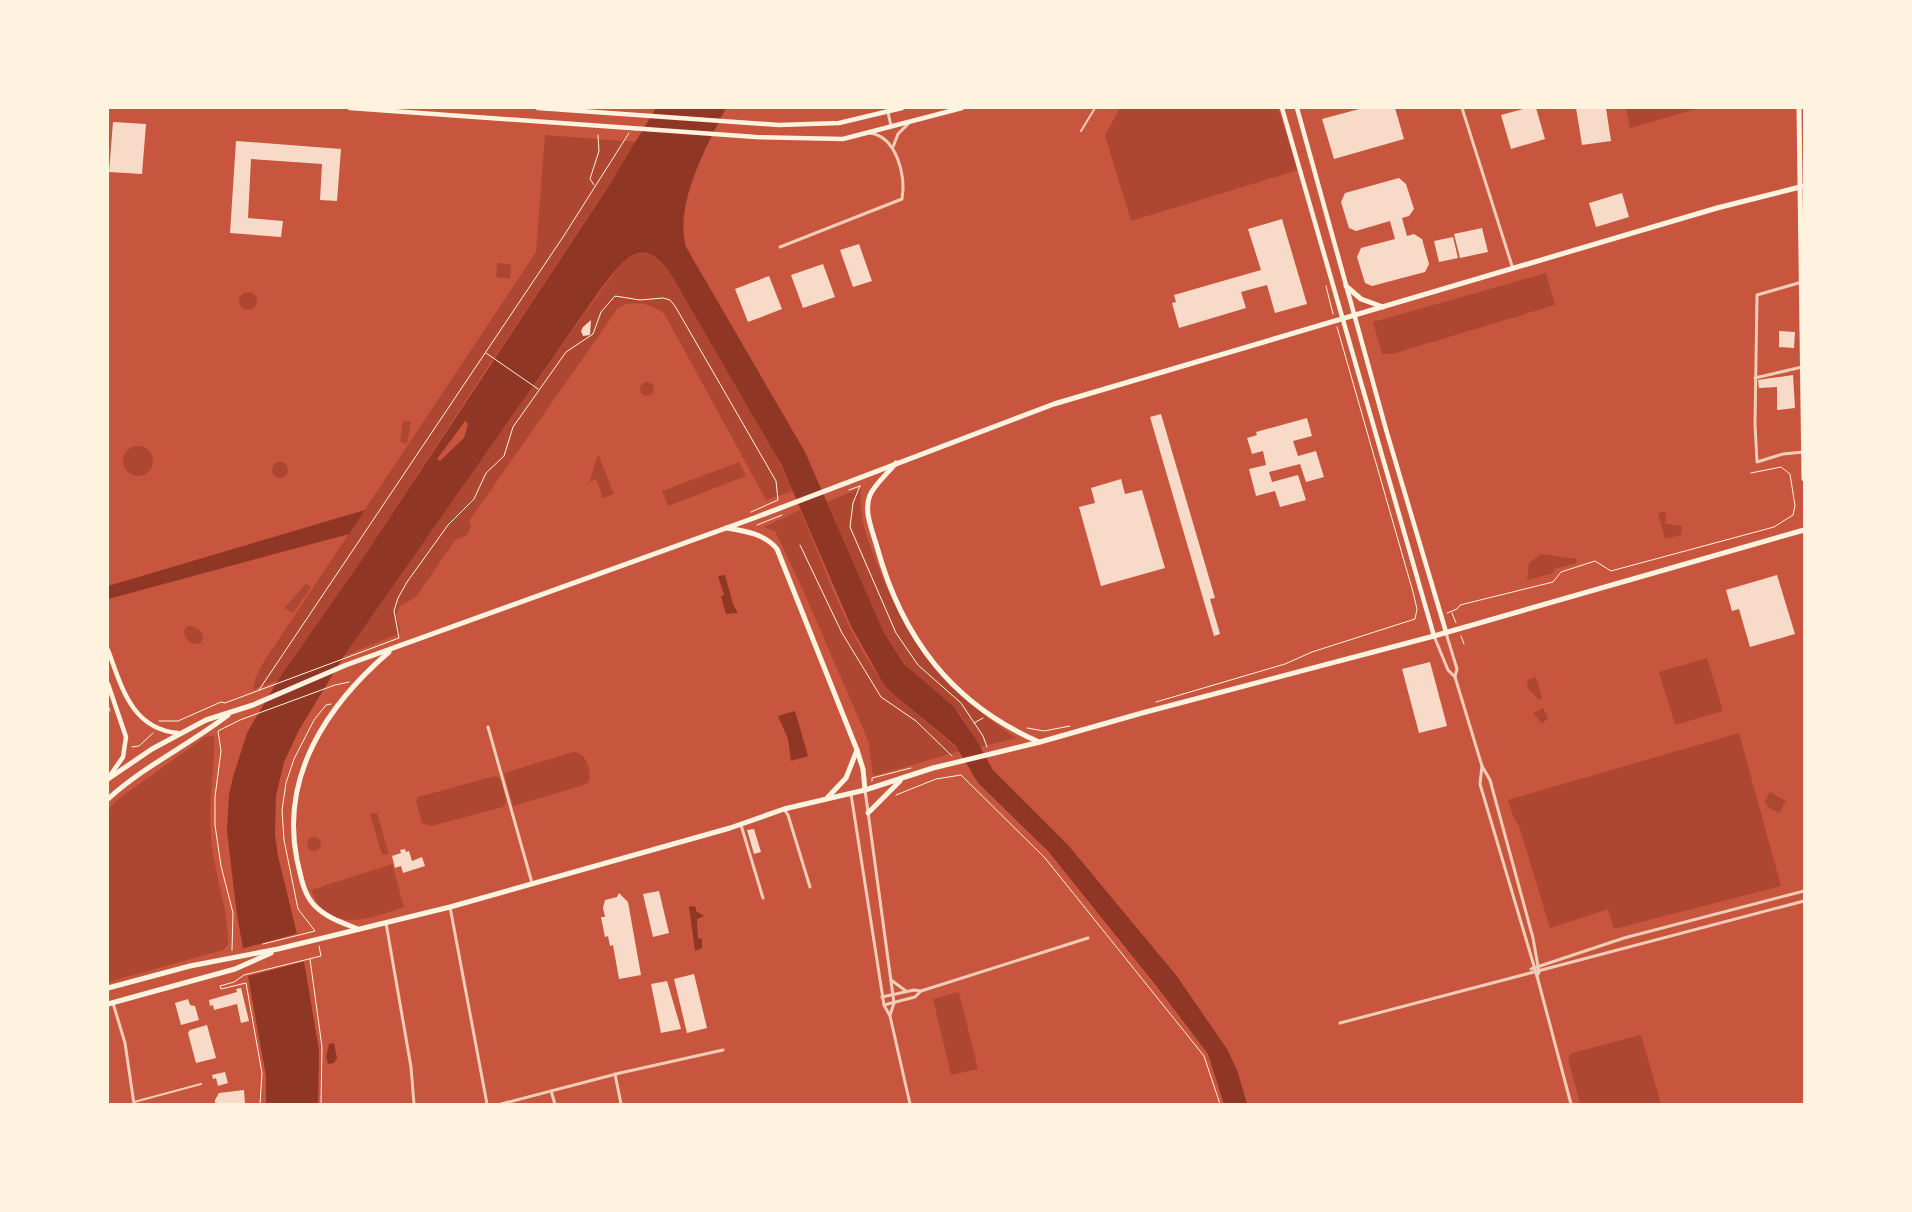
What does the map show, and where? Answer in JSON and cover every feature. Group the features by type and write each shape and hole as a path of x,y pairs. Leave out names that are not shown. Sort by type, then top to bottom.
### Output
{"main road":[{"path":"350,108 733,135 843,139 962,108"},
{"path":"538,108 779,125 839,123 887,110 902,108"},
{"path":"1282,108 1434,636"},
{"path":"1297,108 1354,316 1446,632"},
{"path":"1799,108 1803,242 1802,367 1804,479"},
{"path":"108,778 178,733 206,720 230,714 346,665 391,651 581,579 726,528 1054,404 1717,208 1802,186"},
{"path":"1346,286 1360,298 1384,307"},
{"path":"897,463 869,496 868,515 886,579 905,620 934,663 977,707 1002,724 1040,742"},
{"path":"726,528 757,535 768,540 777,549 857,750 863,769 865,790"},
{"path":"108,988 232,954 278,949 450,908 740,824 784,809 851,794 990,754 1434,636 1804,530"},
{"path":"108,650 127,699 141,719 155,728 178,733"},
{"path":"359,929 324,913 307,894 300,874 293,840 294,798 306,758 324,728 350,691 391,651"},
{"path":"108,684 122,720 126,747 123,757 108,778"},
{"path":"108,799 146,769 230,714"},
{"path":"826,799 846,778 857,750"},
{"path":"868,814 902,779"},
{"path":"110,1004 235,968 278,949"}],"street":[{"path":"1462,108 1514,269"},
{"path":"887,110 892,126"},
{"path":"893,147 898,134 910,122"},
{"path":"780,247 902,199 904,187 893,147 880,136 867,132"},
{"path":"1803,282 1757,295 1755,378 1757,462 1783,454 1804,452"},
{"path":"1755,378 1802,367"},
{"path":"1446,632 1457,669 1455,677"},
{"path":"1434,636 1448,670 1455,677 1482,766 1490,780 1539,972"},
{"path":"488,727 532,883"},
{"path":"1482,766 1480,784 1571,1104"},
{"path":"865,790 894,1003 890,1016"},
{"path":"851,794 882,997 890,1016 910,1104"},
{"path":"784,809 788,815 810,888"},
{"path":"740,824 763,898"},
{"path":"1340,1024 1528,972 1538,966 1624,938 1804,891"},
{"path":"1528,972 1535,974 1804,901"},
{"path":"450,908 487,1104"},
{"path":"386,923 412,1067 414,1104"},
{"path":"882,997 906,992 921,992 1088,938"},
{"path":"890,980 906,992"},
{"path":"884,1005 916,997 921,992"},
{"path":"110,1004 125,1043 134,1103"},
{"path":"501,1104 615,1074 723,1050"},
{"path":"615,1074 621,1104"},
{"path":"551,1091 555,1104"}],"lane":[{"path":"1081,132 1096,108"},
{"path":"134,1103 201,1084"}],"path":[{"path":"258,690 589,198 594,185 631,129"},
{"path":"594,185 590,179 599,151 598,135"},
{"path":"126,747 139,746 149,739 159,721 169,722 184,718 221,702 225,703 400,638 394,611 402,589 448,525 474,499 486,473 504,456 511,431 566,352 594,333 599,314 612,298 621,296 640,300 669,299 675,306 775,479 778,500 750,511"},
{"path":"1339,334 1417,609 1415,619"},
{"path":"485,352 539,390"},
{"path":"1452,612 1460,604 1553,582 1561,572 1595,561 1611,571 1774,527 1793,515 1795,506 1790,474 1781,467 1751,473"},
{"path":"758,526 784,514"},
{"path":"800,545 842,633 882,697 916,720 953,757"},
{"path":"1156,702 1284,664 1312,652 1415,619 1421,621"},
{"path":"232,954 234,936 233,913 216,839 215,796 221,752 218,731 240,720 335,685"},
{"path":"974,723 984,718"},
{"path":"1021,726 1044,731 1070,726"},
{"path":"892,798 906,789 936,778 961,776 1045,858 1204,1056 1220,1104"},
{"path":"263,944 300,934"},
{"path":"260,1104 262,1073 246,983 221,989 220,986 234,982 244,975 321,956"},
{"path":"310,958 322,1046 321,1104"}],"shaded area":[{"path":"656,108 726,108 694,175 688,194 683,230 686,247 805,452 884,633 904,664 954,707 977,741 993,770 1068,845 1176,975 1227,1049 1237,1070 1247,1104 1224,1104 1208,1054 1158,988 1048,851 978,783 956,746 893,694 883,683 851,626 782,466 669,271 649,254 640,253 631,256 623,262 600,290 344,656 299,730 284,762 276,796 275,834 278,856 305,967 319,1050 318,1104 266,1104 266,1076 237,915 227,831 229,795 247,733 278,680 361,561 608,187"},
{"path":"1120,108 1278,108 1298,170 1131,221 1105,135"},
{"path":"1626,108 1699,108 1630,128"},
{"path":"545,135 637,142 495,357 534,384 622,262 635,254 642,253 653,256 669,271 775,454 793,491 766,500 665,315 655,308 643,304 624,305 618,308 469,521 471,526 467,535 455,540 416,597 399,607 396,616 401,633 344,656 531,387 492,360 361,561 278,680 253,690 255,679 263,663 536,252"},
{"path":"497,263 511,264 510,279 496,277"},
{"path":"1546,273 1555,305 1392,354 1382,354 1373,322"},
{"path":"248,292 256,297 257,301 252,309 248,310 240,305 239,301 244,293"},
{"path":"644,382 650,382 654,389 650,396 644,396 640,392 640,386"},
{"path":"403,421 411,422 407,444 400,442"},
{"path":"138,446 144,447 152,455 152,467 144,475 138,476 132,475 124,467 123,461 124,455 132,447"},
{"path":"598,454 614,494 603,498 596,479 589,482"},
{"path":"280,462 286,464 288,470 286,476 280,478 274,476 272,470 274,464"},
{"path":"739,462 746,476 668,506 662,491"},
{"path":"861,488 862,516 869,541 883,578 908,629 930,659 958,690 986,716 1017,738 980,747 960,714 909,670 884,633 827,502"},
{"path":"365,510 349,534 108,599 108,586"},
{"path":"800,510 840,606 863,652 877,674 893,694 960,751 873,776 869,744 803,590 775,531 764,527"},
{"path":"1666,511 1665,524 1682,526 1681,535 1665,539 1658,513"},
{"path":"1541,554 1576,559 1577,563 1554,569 1554,573 1527,580 1529,563"},
{"path":"725,575 733,604 738,613 726,614 721,596 724,595 718,576"},
{"path":"306,584 311,587 293,613 284,608"},
{"path":"188,626 201,631 203,639 200,644 191,643 185,637 184,630"},
{"path":"1707,658 1723,711 1675,725 1659,672"},
{"path":"1535,677 1542,699 1539,700 1527,687 1528,680"},
{"path":"1543,708 1548,718 1542,724 1533,713"},
{"path":"795,711 808,756 791,761 788,739 778,716"},
{"path":"1739,733 1781,886 1614,929 1608,909 1550,928 1519,826 1513,816 1508,800"},
{"path":"214,736 210,811 211,836 212,850 224,904 228,945 223,950 108,982 108,810 117,800 205,737"},
{"path":"573,752 582,755 588,764 590,775 587,784 513,806 504,773"},
{"path":"495,776 501,779 506,802 503,807 431,826 422,823 416,801 418,797"},
{"path":"1770,792 1786,801 1779,813 1768,807 1765,801"},
{"path":"377,813 389,854 382,855 370,814"},
{"path":"311,837 317,837 321,844 317,851 311,851 307,847 307,841"},
{"path":"392,864 404,907 391,912 364,919 351,920 339,918 328,913 318,904 311,890"},
{"path":"689,906 696,907 696,911 704,916 697,919 698,938 702,939 702,948 695,951"},
{"path":"959,992 978,1069 951,1075 933,999"},
{"path":"1641,1035 1661,1104 1580,1104 1568,1058 1572,1053"},
{"path":"334,1043 337,1058 334,1063 328,1064 326,1057 329,1044"}],"pier":[{"path":"465,421 468,424 464,438 440,461 437,459"},
{"path":"299,933 306,961 245,977 241,949"}],"building":[{"path":"1363,108 1395,108 1404,139 1334,159 1322,119"},
{"path":"1527,108 1536,108 1545,139 1511,149 1501,115"},
{"path":"1576,108 1606,108 1611,141 1582,145"},
{"path":"113,122 146,124 142,174 109,172"},
{"path":"236,141 341,149 337,201 320,200 322,164 251,159 248,218 283,221 281,237 230,233"},
{"path":"1399,178 1406,184 1414,209 1409,216 1402,218 1407,236 1414,234 1422,239 1429,264 1425,272 1372,286 1365,283 1357,257 1361,248 1395,239 1390,221 1356,231 1349,228 1341,202 1345,193"},
{"path":"1622,193 1629,217 1596,227 1589,203"},
{"path":"1282,219 1307,304 1275,313 1267,285 1241,292 1246,308 1179,328 1172,303 1176,302 1174,295 1261,270 1248,229"},
{"path":"1482,228 1488,252 1460,258 1454,234"},
{"path":"1453,237 1458,258 1439,262 1434,241"},
{"path":"859,244 872,281 853,287 840,250"},
{"path":"823,264 835,297 803,308 791,275"},
{"path":"769,276 782,309 748,322 735,289"},
{"path":"591,320 590,335 583,336 581,331 583,327"},
{"path":"1779,331 1795,332 1794,348 1779,347"},
{"path":"1793,375 1795,408 1777,410 1777,387 1759,388 1758,380"},
{"path":"1161,414 1215,598 1210,599 1220,634 1214,636 1150,417"},
{"path":"1307,418 1312,436 1293,441 1298,456 1316,451 1324,477 1306,482 1300,464 1269,472 1272,482 1298,475 1306,500 1280,507 1275,491 1256,496 1249,469 1266,465 1263,451 1252,454 1247,438 1257,435 1256,432"},
{"path":"1121,479 1125,494 1142,490 1165,568 1101,586 1079,507 1095,503 1091,488"},
{"path":"1777,575 1795,634 1750,647 1739,609 1732,611 1726,590"},
{"path":"1430,662 1447,726 1419,733 1402,669"},
{"path":"754,829 761,852 754,854 747,830"},
{"path":"405,849 406,852 409,851 412,861 422,857 425,866 403,873 401,866 395,868 392,856 401,853 400,850"},
{"path":"659,891 669,933 653,937 643,894"},
{"path":"619,893 628,902 641,975 619,979 613,945 610,946 608,936 605,937 601,917 605,917 603,908 605,900 617,897"},
{"path":"694,974 707,1028 687,1033 674,979"},
{"path":"667,981 681,1029 661,1033 651,984"},
{"path":"241,988 249,1021 241,1023 237,1004 214,1010 213,1005 210,1006 209,1000 237,992 236,989"},
{"path":"188,999 190,1005 195,1006 199,1020 181,1025 175,1003"},
{"path":"207,1025 216,1058 196,1063 188,1033 190,1030"},
{"path":"225,1072 228,1083 218,1086 216,1078 213,1079 212,1075"},
{"path":"244,1090 245,1104 215,1104 219,1093"}]}
